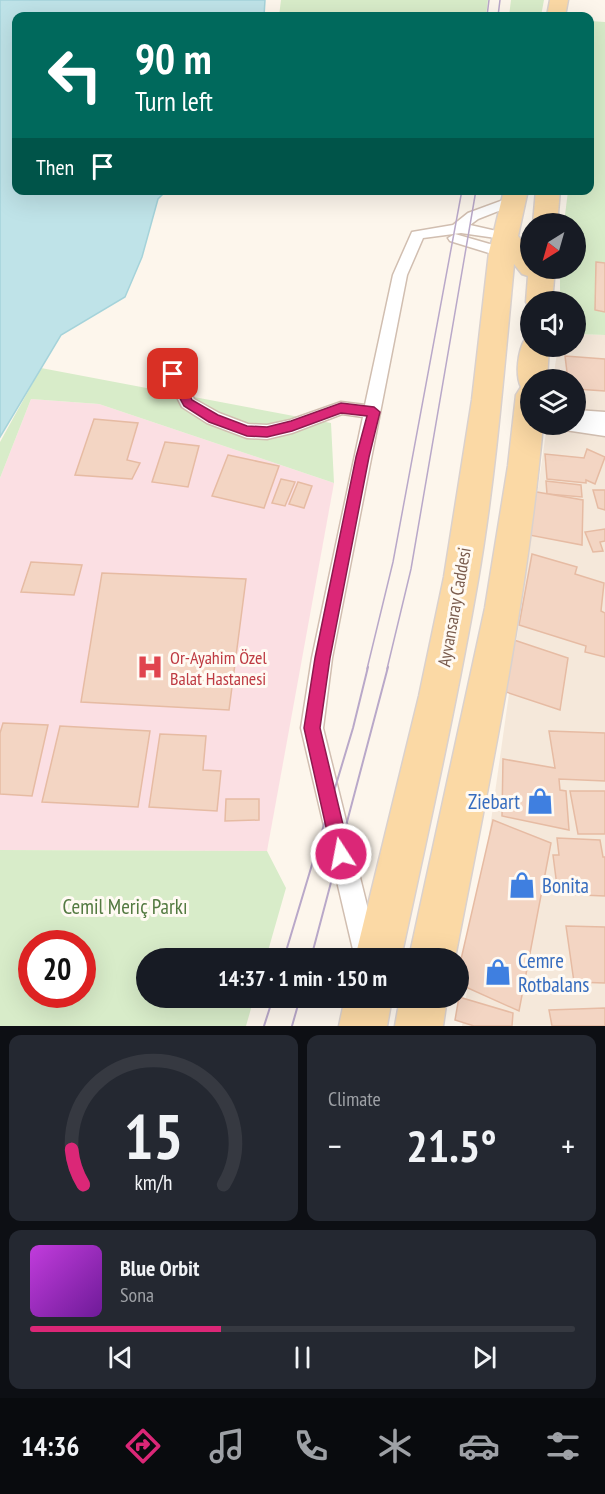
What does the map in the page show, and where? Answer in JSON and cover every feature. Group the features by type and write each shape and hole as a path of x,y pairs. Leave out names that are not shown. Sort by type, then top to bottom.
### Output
{"main road":[{"name":"Ayvansaray Caddesi","path":"515,195 520,226"},
{"path":"546,213 548,195"},
{"name":"Ayvansaray Caddesi","path":"380,948 438,696 461,577 487,400 524,279"},
{"path":"434,948 502,601 518,507 527,435"},
{"path":"363,1026 367,1008"},
{"path":"419,1026 422,1008"}],"street":[{"path":"586,423 605,424"}],"lane":[{"path":"456,229 473,216 515,195"},
{"path":"417,235 435,230 456,229 491,232 520,262"},
{"path":"417,235 461,239 520,266"},
{"path":"365,948 312,728 322,658 362,457 374,412 400,275 417,235"},
{"path":"173,374 188,403 213,418 247,431 267,432 292,426 341,408 374,412"}],"shaded area":[{"path":"586,334 605,335 605,1026 462,1026 465,1008 469,1008 469,977 546,435 586,435 586,369 555,369 556,357 586,357"},
{"name":"Or-Ayahim Özel Balat Hastanesi","path":"31,399 99,404 334,483 267,851 0,850 0,478"}],"green space":[{"path":"281,0 488,0 486,12 280,12"},
{"path":"511,0 544,0 542,12 510,12"},
{"path":"594,21 605,22 605,335 586,334 586,291 560,291 560,279 586,279 586,213 565,213 568,195 594,195"},
{"path":"41,368 331,423 334,483 99,404 31,399 0,478 0,442"},
{"name":"Cemil Meriç Parkı","path":"0,850 267,851 286,888 269,948 136,948 136,1008 251,1008 246,1026 0,1026"}],"water":[{"path":"0,0 265,0 264,12 12,12 12,195 162,195 158,199 142,257 125,297 61,335 0,437"}],"building":[{"path":"596,262 605,263 605,312 595,310"},
{"path":"565,357 605,359 605,391 586,390 586,369 567,369"},
{"path":"94,419 138,423 127,460 140,463 132,479 75,475"},
{"path":"165,442 199,446 188,487 152,482"},
{"path":"587,449 605,457 595,484 586,480 586,483 547,479 545,454 584,458"},
{"path":"228,455 279,466 264,508 212,496"},
{"path":"281,479 295,482 285,506 272,503"},
{"path":"546,481 581,485 582,497 547,494"},
{"path":"298,482 312,486 304,508 289,504"},
{"path":"593,490 605,490 605,510 598,508"},
{"path":"531,491 583,500 582,545 529,535"},
{"path":"605,529 605,541 600,542 603,551 593,552 585,532"},
{"path":"532,554 577,567 575,574 604,583 601,611 605,613 605,657 585,652 586,646 519,625"},
{"path":"31,562 82,565 74,595 21,592"},
{"path":"102,573 246,579 229,710 81,702"},
{"path":"511,639 568,658 560,710 500,690"},
{"path":"3,723 48,725 32,796 0,794 0,733"},
{"path":"60,726 150,731 138,807 42,802"},
{"path":"549,731 605,733 605,781 559,779 560,790 566,791 569,830 502,816 503,759 555,768"},
{"path":"160,734 206,736 203,770 221,771 217,811 149,807"},
{"path":"570,791 605,791 605,834 578,834"},
{"path":"226,799 259,799 259,820 225,821"},
{"path":"493,820 551,843 519,1011 469,988 469,948 464,948"},
{"path":"557,838 600,840 603,857 605,857 605,896 558,894 553,855 559,855"},
{"path":"566,926 605,927 605,983 574,982"},
{"path":"469,1000 513,1013 512,1026 474,1026 455,1020 457,1008 469,1008"},
{"path":"605,1008 605,1026 552,1026 549,1010"}],"tram line":[{"path":"488,12 489,0"},
{"path":"498,12 500,0"},
{"path":"367,669 393,562 461,195"},
{"path":"387,669 411,569 475,195"},
{"path":"287,948 353,728 368,667"},
{"path":"314,948 388,667"},
{"path":"264,1026 270,1008"},
{"path":"292,1026 297,1008"}],"place":[{"name":"Or-Ayahim Özel Balat Hastanesi","path":"150,667"},
{"name":"Ziebart","path":"540,801"},
{"name":"Bonita","path":"522,885"},
{"name":"Cemre Rotbalans","path":"498,972"}],"route":[{"path":"173,374 188,403 213,418 247,431 267,432 292,426 341,408 374,412 362,457 322,658 312,728 341,854"}]}
